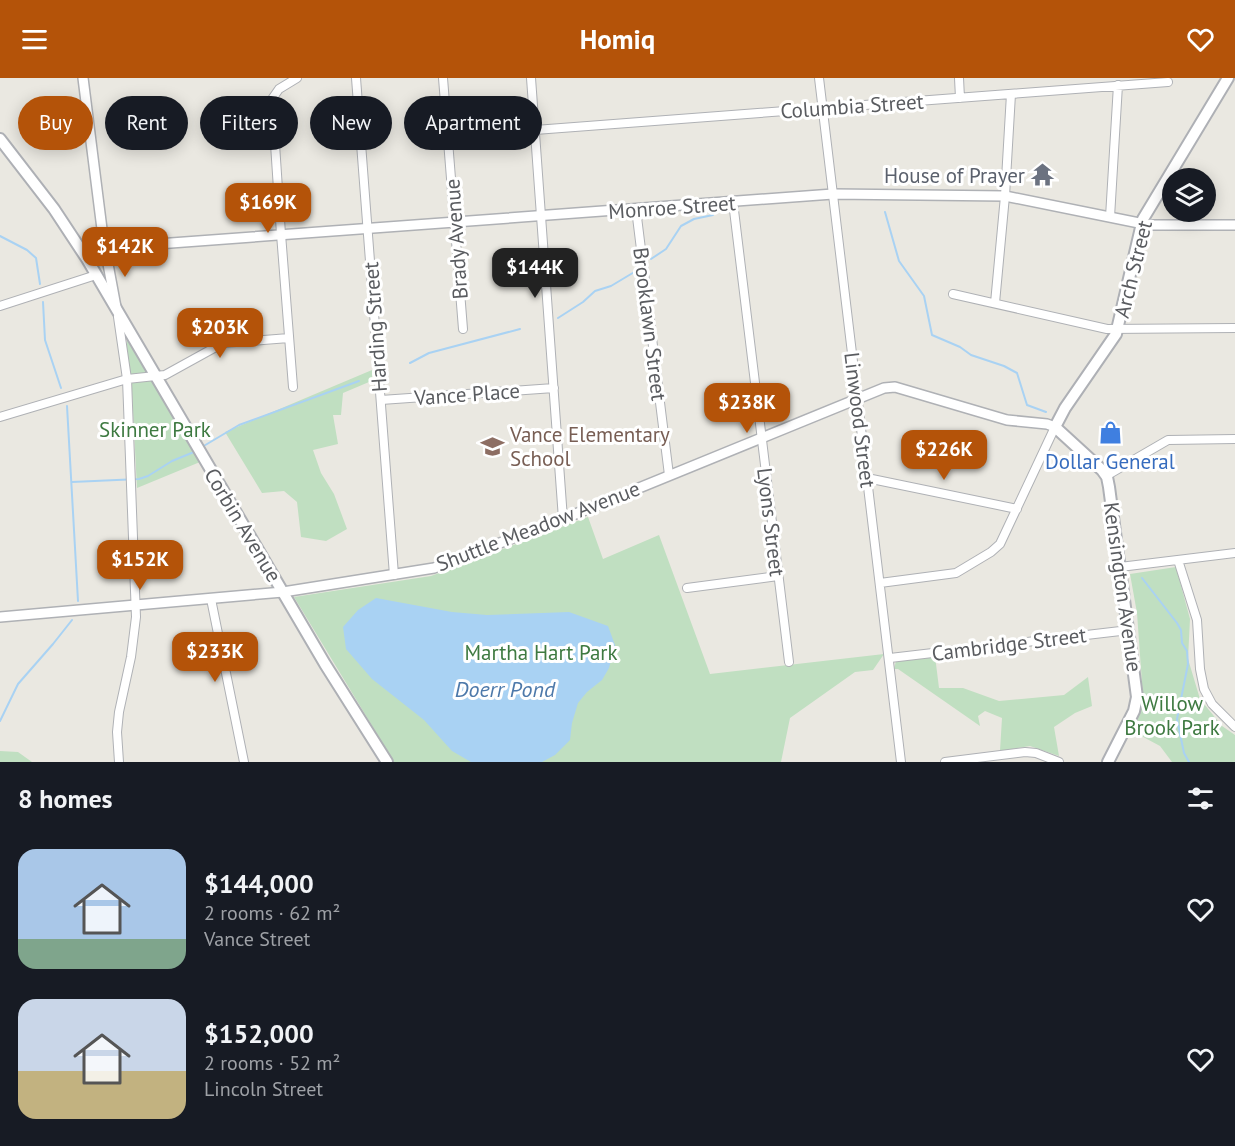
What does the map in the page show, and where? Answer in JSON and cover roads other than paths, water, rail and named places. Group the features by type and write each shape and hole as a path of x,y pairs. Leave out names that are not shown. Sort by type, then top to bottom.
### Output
{"main road":[{"name":"Arch Street","path":"1055,427 1063,411 1117,330 1141,223 1228,78"},
{"name":"Corbin Avenue","path":"0,139 54,209 87,259 283,592 387,762"},
{"name":"Kensington Avenue","path":"1055,427 1098,466 1106,476 1109,487 1137,702 1108,762"}],"street":[{"path":"83,78 104,237 127,380 135,633 119,712 117,732 119,762"},
{"path":"293,387 280,234 272,99 279,89 297,78"},
{"name":"Harding Street","path":"356,78 394,575"},
{"name":"Brady Avenue","path":"443,78 463,329"},
{"path":"531,78 532,96"},
{"name":"Linwood Street","path":"819,78 902,762"},
{"path":"959,78 960,98"},
{"name":"Columbia Street","path":"542,129 1168,82"},
{"path":"1110,217 1118,85"},
{"path":"995,303 1005,196 1011,94"},
{"path":"537,150 563,519"},
{"name":"Monroe Street","path":"87,259 99,258 107,248 833,194 1005,196 1156,225 1235,225"},
{"name":"Lyons Street","path":"733,202 760,439 789,662"},
{"name":"Brooklawn Street","path":"636,209 669,475"},
{"path":"0,306 96,275"},
{"path":"953,294 1117,330 1235,328"},
{"path":"0,417 127,380 170,372 223,343 289,338"},
{"name":"Shuttle Meadow Avenue","path":"0,617 283,592 417,572 454,561 563,519 884,388 895,387 1007,420 1047,424 1055,427"},
{"name":"Vance Place","path":"381,400 554,388"},
{"path":"880,583 956,573 1000,544 1055,427"},
{"path":"1106,476 1168,440 1235,439"},
{"path":"867,478 1017,509"},
{"path":"1120,567 1235,553"},
{"path":"1178,560 1197,620 1200,669 1204,689 1212,704 1235,726"},
{"path":"687,588 778,576"},
{"path":"211,599 244,762"},
{"name":"Cambridge Street","path":"890,658 1129,630"},
{"path":"1227,719 1235,714"},
{"path":"945,762 1026,752 1036,753 1059,762"}],"water":[{"name":"Doerr Pond","path":"376,598 452,612 487,615 569,612 608,626 615,645 609,668 602,680 578,703 570,740 555,755 542,762 471,762 452,751 424,720 372,679 346,649 343,627 358,610"}],"waterway":[{"path":"885,212 899,261 924,296 932,335 960,347 971,355 1017,373 1027,405 1046,412"},
{"path":"651,259 666,249 681,226 694,219 713,215"},
{"path":"0,236 27,250 36,258 40,284"},
{"path":"558,318 583,302 595,291 611,286 636,271"},
{"path":"43,302 45,340 61,388"},
{"path":"410,363 429,353 520,329"},
{"path":"202,447 239,425 359,381"},
{"path":"67,406 78,601"},
{"path":"72,482 139,479 194,452"},
{"path":"1142,578 1177,623 1181,630 1182,643 1187,651 1188,664 1177,719 1184,753 1189,762"},
{"path":"0,721 18,684 72,620"}],"place":[{"name":"House of Prayer","path":"1043,175"},
{"name":"Dollar General","path":"1110,433"},
{"name":"Vance Elementary School","path":"492,446"}],"park label":[{"name":"Skinner Park","path":"155,429"},
{"name":"Martha Hart Park","path":"541,652"},
{"name":"Willow Brook Park","path":"1172,715"}]}
